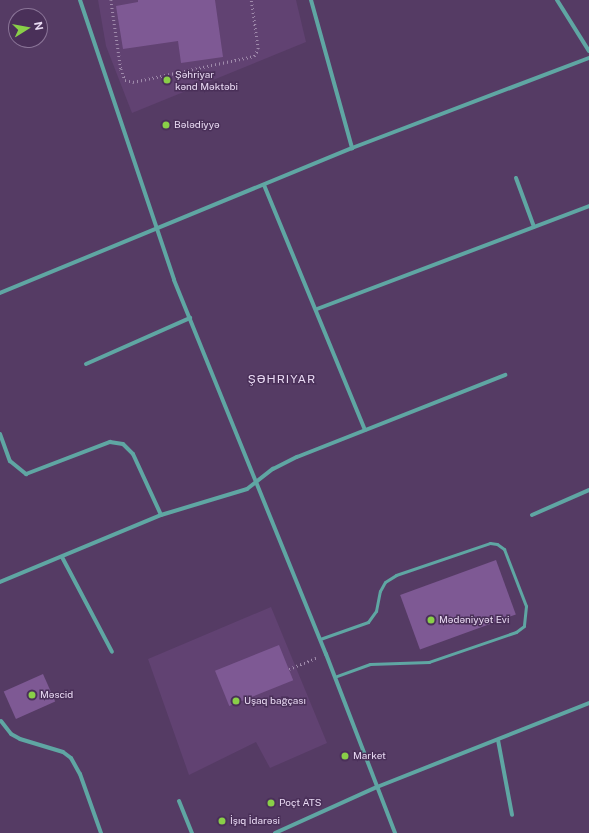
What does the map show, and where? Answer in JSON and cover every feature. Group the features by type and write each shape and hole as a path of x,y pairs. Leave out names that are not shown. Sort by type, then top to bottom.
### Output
{"street":[{"path":"80,0 156,229 190,318 326,654 395,833"},
{"path":"311,0 352,148"},
{"path":"557,0 589,52"},
{"path":"0,293 352,148 589,58"},
{"path":"516,178 534,227"},
{"path":"264,185 317,309 365,430"},
{"path":"317,309 589,206"},
{"path":"86,364 190,318"},
{"path":"0,582 161,515 230,495 257,482 273,469 291,460 504,375"},
{"path":"0,434 10,461 26,474 110,442 124,444 133,454 161,515"},
{"path":"532,515 589,490"},
{"path":"62,556 112,652"},
{"path":"275,833 377,787 589,703"},
{"path":"1,721 11,734 20,739 63,752 71,758 80,774 101,833"},
{"path":"498,740 512,815"},
{"path":"179,801 192,833"}],"lane":[{"path":"320,639 368,622 376,611 380,591 385,582 396,575 490,542 498,544 504,549 526,606 524,626 516,632 429,662 370,664 335,677"}],"path":[{"path":"111,0 121,69 125,80 133,82 254,56 258,49 251,0"},
{"path":"289,669 326,654"}],"shaded area":[{"name":"Şəhriyar kənd Məktəbi","path":"98,0 296,0 306,42 132,113 106,46"},
{"name":"Uşaq bağçası","path":"271,607 327,743 270,768 256,742 189,775 148,659"}],"building":[{"path":"138,0 215,0 223,57 181,63 178,41 123,49 116,6 138,2"},
{"path":"496,560 516,615 420,649 400,595"},
{"path":"279,645 293,680 229,706 215,671"},
{"path":"43,674 55,701 16,719 4,691"}],"place":[{"name":"Şəhriyar kənd Məktəbi","path":"167,80"},
{"name":"Bələdiyyə","path":"166,125"},
{"name":"Mədəniyyət Evi","path":"431,620"},
{"name":"Məscid","path":"32,695"},
{"name":"Uşaq bağçası","path":"236,701"},
{"name":"Market","path":"345,756"},
{"name":"Poçt ATS","path":"271,803"},
{"name":"İşıq İdarəsi","path":"222,821"}],"district":[{"name":"ŞƏHRIYAR","path":"282,380"}]}
